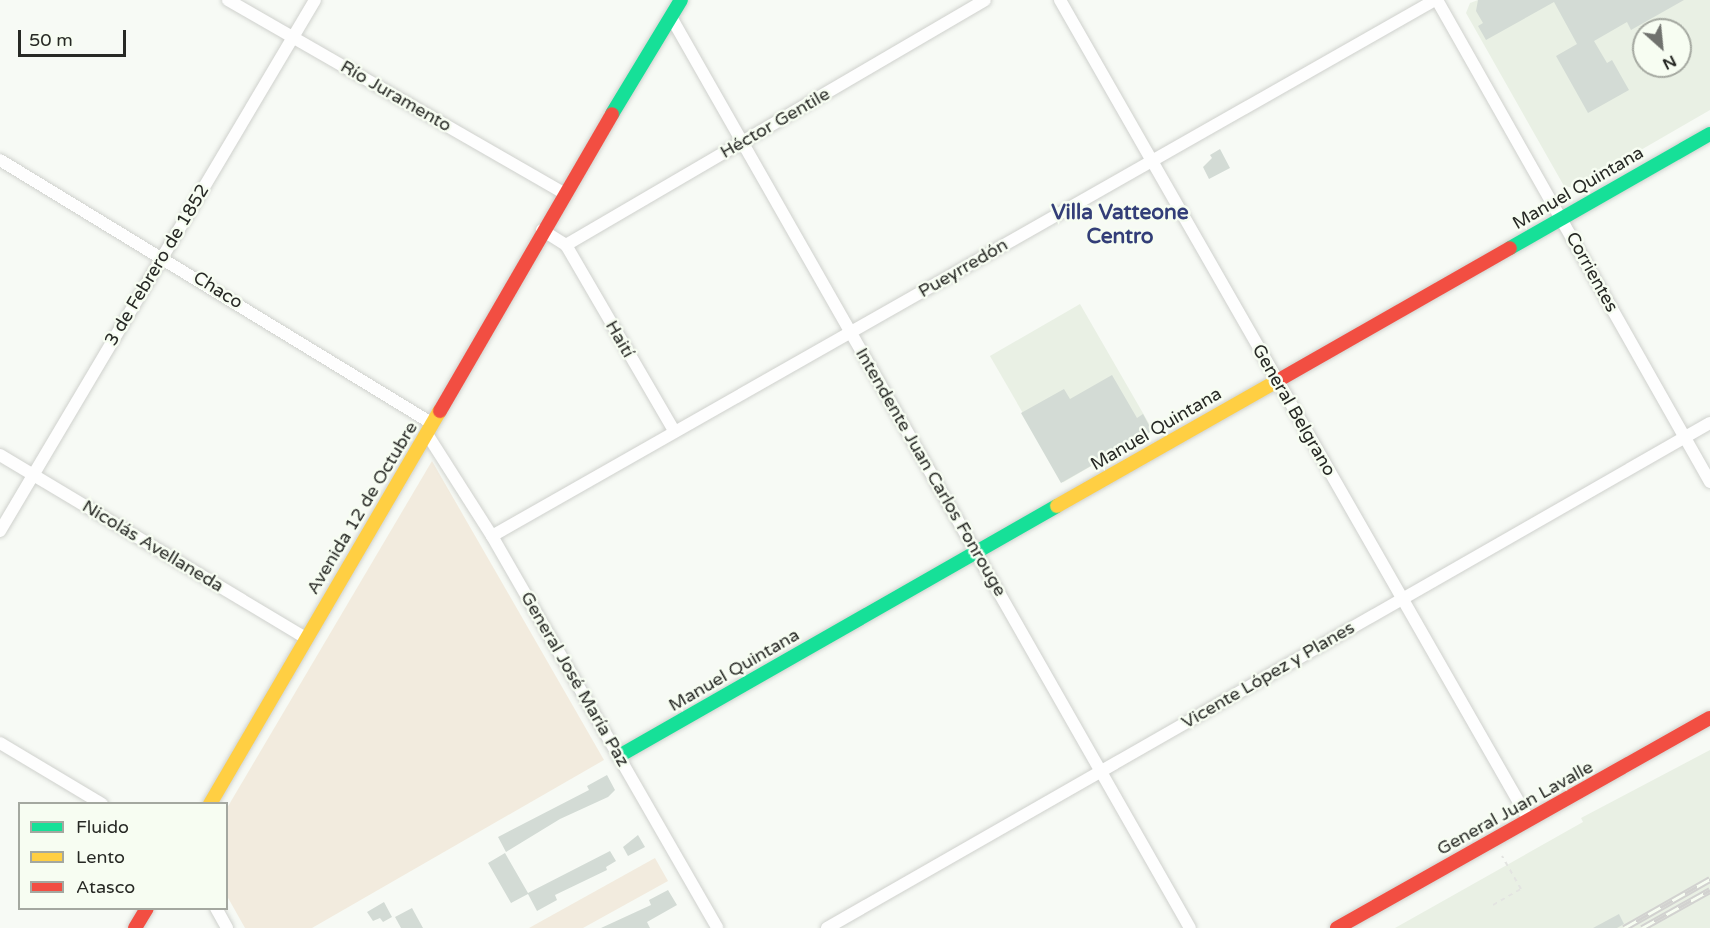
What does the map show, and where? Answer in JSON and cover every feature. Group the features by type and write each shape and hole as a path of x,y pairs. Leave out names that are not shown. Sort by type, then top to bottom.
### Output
{"street":[{"name":"Río Juramento","path":"228,0 564,193"},
{"name":"3 de Febrero de 1852","path":"0,531 315,0"},
{"name":"Avenida 12 de Octubre","path":"211,802 430,429 542,230 681,0"},
{"name":"Héctor Gentile","path":"566,245 985,0"},
{"name":"General Belgrano","path":"1060,0 1529,820"},
{"name":"Pueyrredón","path":"492,536 1436,0"},
{"name":"Corrientes","path":"1436,0 1710,482"},
{"name":"Intendente Juan Carlos Fonrouge","path":"671,17 1190,928"},
{"name":"Manuel Quintana","path":"619,756 1710,134"},
{"name":"Chaco","path":"0,160 162,256 430,429"},
{"path":"542,230 566,245"},
{"name":"Haití","path":"566,245 675,432"},
{"name":"Vicente López y Planes","path":"827,928 1102,772 1401,597 1710,423"},
{"name":"General José María Paz","path":"430,429 717,928"},
{"name":"Nicolás Avellaneda","path":"0,455 306,638"},
{"name":"General Juan Lavalle","path":"1337,928 1710,718"},
{"path":"0,743 99,802"},
{"path":"135,928 146,910"},
{"path":"217,910 227,928"}],"path":[{"path":"1493,904 1521,889 1502,856"}],"shaded area":[{"path":"1478,0 1710,0 1710,110 1575,188 1564,186 1466,13 1470,3"},
{"path":"1080,304 1153,430 1063,482 990,356"},
{"path":"432,461 604,760 312,928 245,928 228,898 228,806"},
{"path":"1710,750 1710,928 1395,928 1583,822 1581,818"},
{"path":"655,858 668,881 583,928 529,928"}],"building":[{"path":"1478,0 1684,0 1652,18 1632,18 1631,30 1627,22 1594,41 1607,63 1612,60 1629,90 1588,113 1556,56 1577,44 1554,2 1486,40 1478,26 1483,23 1476,11"},
{"path":"1220,149 1230,168 1209,179 1203,167 1212,158 1210,155"},
{"path":"1112,375 1137,418 1143,414 1152,431 1061,483 1021,413 1064,389 1070,399"},
{"path":"607,775 615,790 608,797 560,819 506,852 498,837 589,790 587,786"},
{"path":"638,835 645,847 628,856 623,847"},
{"path":"610,851 616,861 606,867 607,870 555,895 557,900 537,911 528,894 511,903 488,863 505,853 528,893"},
{"path":"668,890 677,905 647,922 650,928 601,928 651,905 649,900"},
{"path":"384,902 392,917 383,922 380,918 373,921 367,912"},
{"path":"412,908 423,928 401,928 395,917"},
{"path":"1619,914 1624,924 1617,928 1593,928"}],"railway":[{"path":"1624,928 1710,879"},
{"path":"1642,928 1710,890"}],"traffic: fast":[{"path":"612,114 681,0"},
{"path":"1510,248 1710,134"},
{"path":"619,756 1057,506"}],"traffic: slow":[{"path":"1057,506 1277,381"},
{"path":"211,802 440,411"}],"traffic: jam":[{"path":"440,411 612,114"},
{"path":"1277,381 1510,248"},
{"path":"1337,928 1710,718"},
{"path":"135,928 146,910"}],"district":[{"name":"Villa Vatteone Centro","path":"1120,225"}]}
